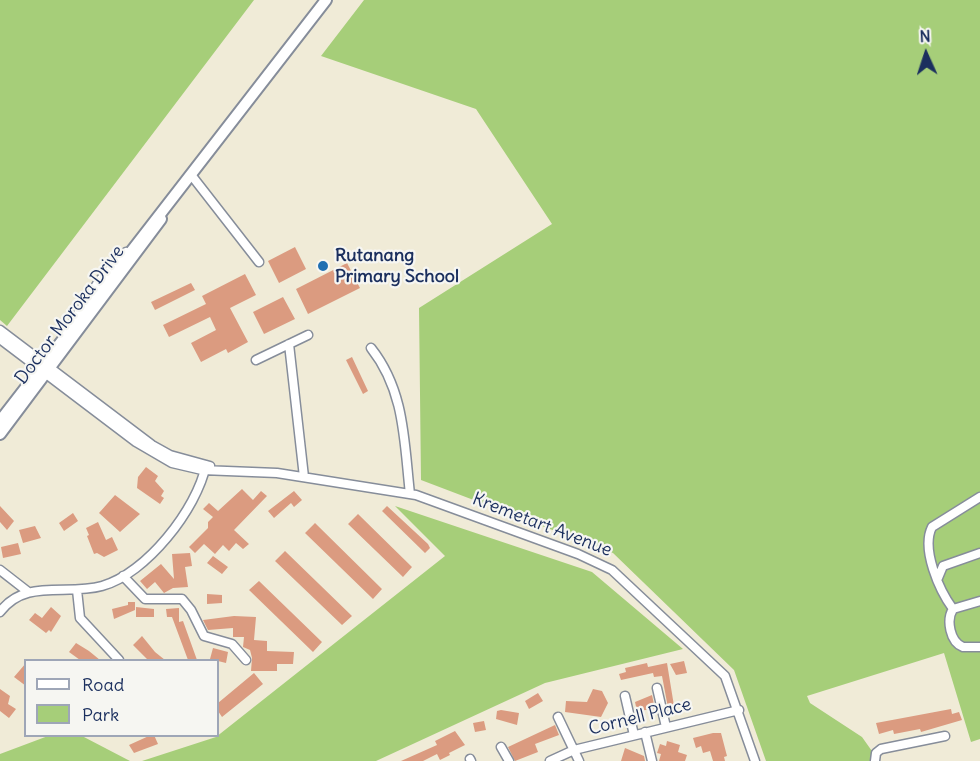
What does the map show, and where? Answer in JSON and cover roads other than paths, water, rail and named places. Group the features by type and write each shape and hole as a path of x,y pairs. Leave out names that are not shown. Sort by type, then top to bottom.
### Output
{"main road":[{"name":"Doctor Moroka Drive","path":"0,434 70,329 135,244 192,176 326,0"},
{"name":"Doctor Moroka Drive","path":"0,421 157,227 163,213"}],"street":[{"path":"192,176 259,262"},
{"name":"Kremetart Avenue","path":"0,330 45,368"},
{"path":"256,360 308,335"},
{"name":"Kremetart Avenue","path":"0,339 45,368 160,450 206,467 304,477 410,494 578,554 612,570 717,667 728,682 755,761"},
{"path":"290,344 304,477"},
{"path":"371,348 389,374 398,394 410,494"},
{"path":"0,612 11,598 27,591 77,590 102,586 123,576 173,534 206,467"},
{"path":"980,497 932,527 927,544 944,594 953,609 949,621 954,639 963,647 980,647"},
{"path":"938,578 943,566 980,553"},
{"path":"0,570 27,591"},
{"path":"123,576 145,599 182,600 191,610 204,636 232,644 246,660"},
{"path":"77,590 80,618 112,658"},
{"path":"953,609 980,601"},
{"path":"657,688 666,727"},
{"path":"625,696 634,735"},
{"name":"Cornell Place","path":"550,761 574,750 739,710"},
{"path":"558,717 579,761"},
{"path":"645,732 652,761"},
{"path":"875,761 876,753 881,749 945,736"},
{"path":"501,747 509,761"}],"place":[{"name":"Rutanang Primary School","path":"323,266"}]}
